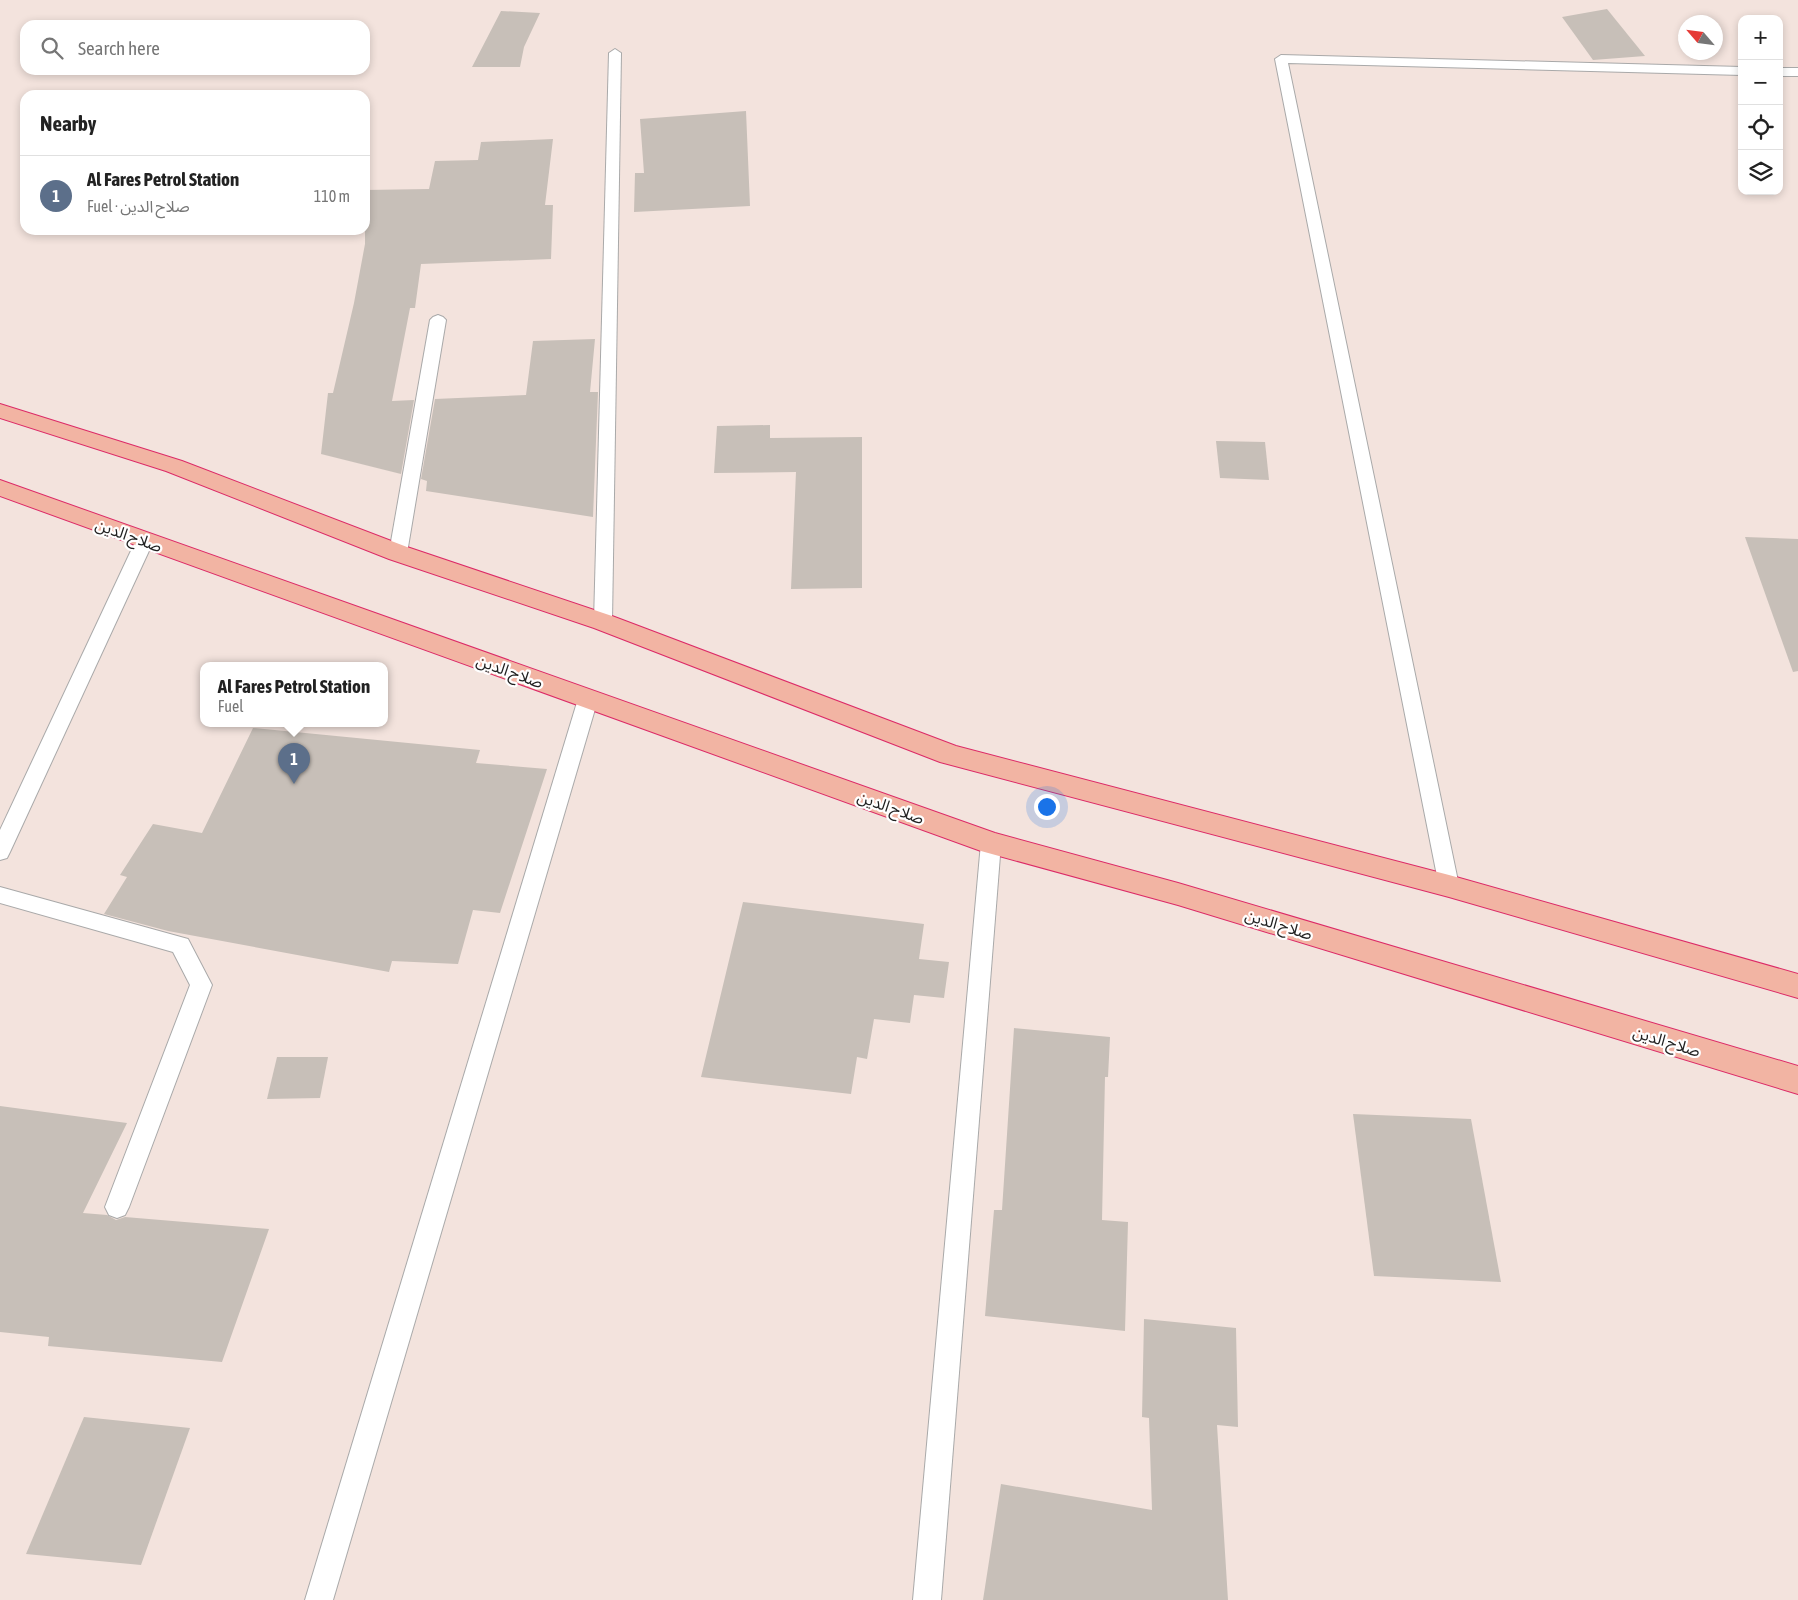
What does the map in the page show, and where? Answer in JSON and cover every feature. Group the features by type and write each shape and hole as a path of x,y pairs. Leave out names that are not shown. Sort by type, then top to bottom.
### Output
{"highway":[{"path":"0,411 174,466 398,553 603,622 950,755 1450,886 1798,986"},
{"name":"صلاح الدين","path":"0,488 991,843 1178,894 1798,1080"}],"lane":[{"path":"603,622 615,53"},
{"path":"1450,886 1282,60 1738,71"},
{"path":"1783,72 1798,72"},
{"path":"398,553 438,320"},
{"path":"0,852 145,540"},
{"path":"318,1600 588,698"},
{"path":"927,1600 991,843"},
{"path":"0,895 180,945 201,985 117,1207"}],"shaded area":[{"path":"0,0 1798,0 1798,1600 0,1600"}],"building":[{"path":"1607,9 1645,56 1593,60 1562,17"},
{"path":"501,11 540,13 524,47 520,67 472,67"},
{"path":"746,111 750,206 634,212 635,173 644,173 640,119"},
{"path":"553,139 545,205 553,205 551,259 421,264 415,308 410,308 392,401 414,400 401,474 321,454 328,393 333,393 354,303 365,235 370,235 370,190 429,189 435,161 478,160 481,142"},
{"path":"595,339 590,392 598,392 593,517 426,491 427,481 421,479 435,399 526,395 533,341"},
{"path":"770,425 770,438 862,437 862,588 791,589 796,472 714,473 717,426"},
{"path":"1216,441 1265,442 1269,480 1220,478"},
{"path":"1745,537 1798,539 1798,671 1793,672"},
{"path":"253,728 480,750 476,763 547,769 500,913 473,910 458,964 392,961 389,972 168,931 104,914 127,877 120,875 153,824 202,833"},
{"path":"743,902 924,924 919,959 949,962 944,998 914,995 910,1023 874,1019 867,1059 857,1057 851,1094 701,1077"},
{"path":"1014,1028 1110,1037 1108,1077 1105,1077 1102,1220 1128,1222 1125,1331 985,1316 994,1210 1002,1210"},
{"path":"277,1057 328,1057 320,1098 267,1099"},
{"path":"0,1106 127,1123 83,1213 107,1215 116,1220 125,1217 269,1229 222,1362 48,1346 49,1337 0,1332"},
{"path":"1353,1114 1471,1119 1501,1282 1374,1276"},
{"path":"1144,1319 1236,1328 1238,1427 1217,1425 1228,1600 983,1600 1001,1484 1152,1510 1149,1418 1142,1417"},
{"path":"84,1417 190,1428 141,1565 26,1554"}],"place":[{"name":"Al Fares Petrol Station","path":"294,784"}]}
